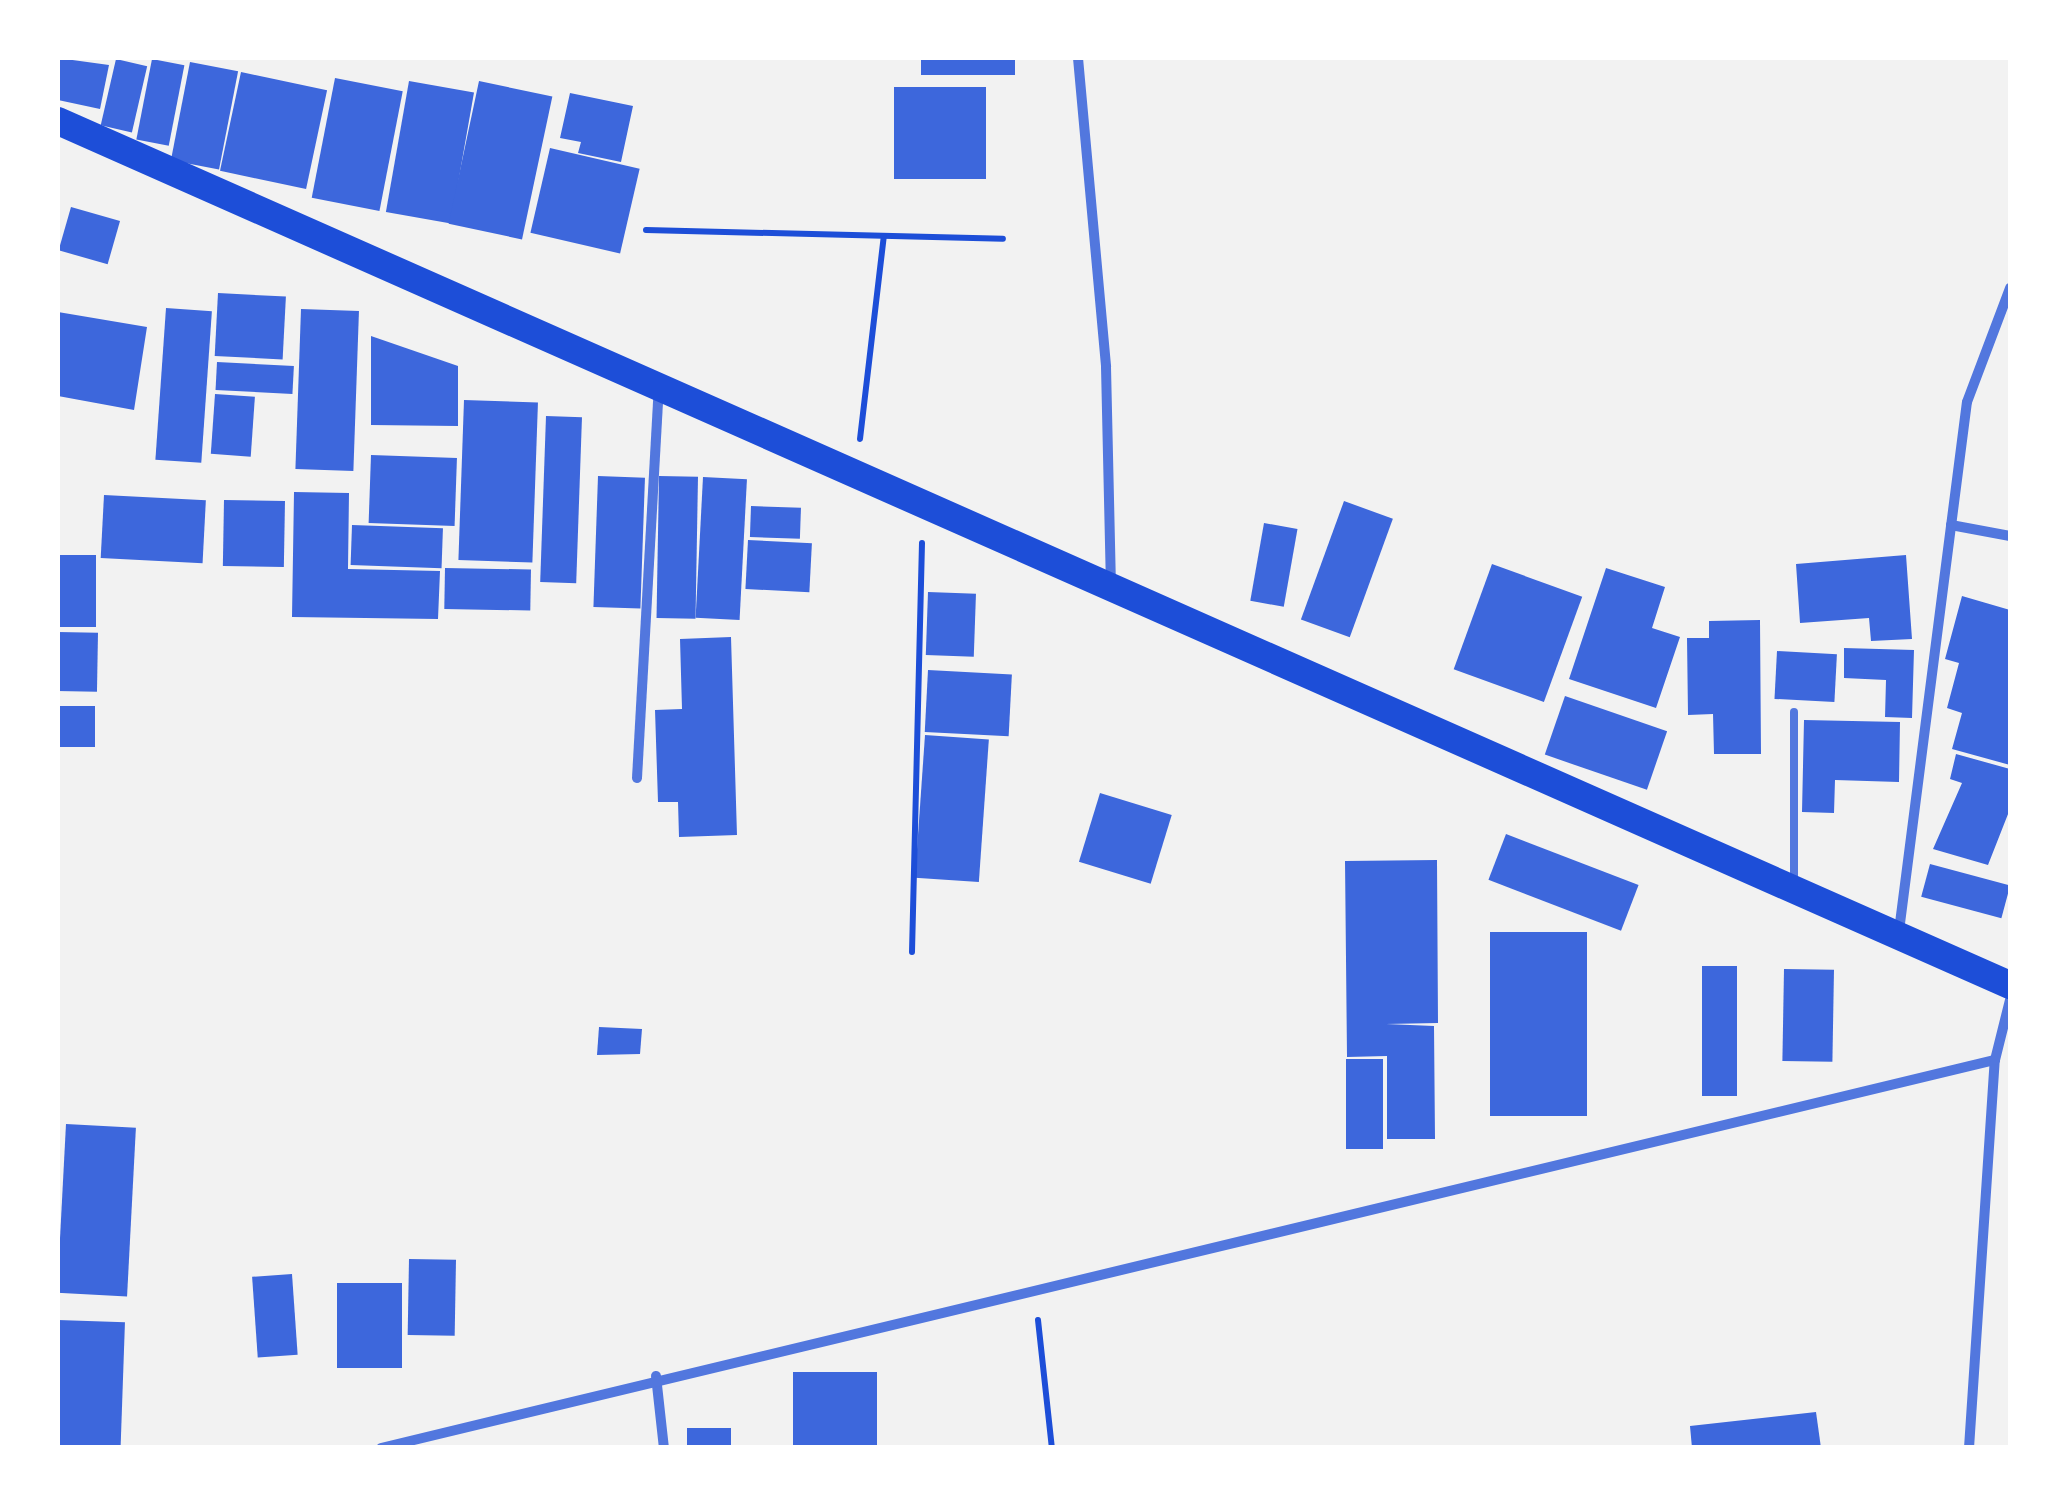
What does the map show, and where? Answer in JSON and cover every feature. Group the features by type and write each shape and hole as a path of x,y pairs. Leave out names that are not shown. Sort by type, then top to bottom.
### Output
{"highway":[{"path":"58,121 2010,985"}],"street":[{"path":"1078,58 1106,367 1111,586"},
{"path":"1898,937 1967,402 2010,288"},
{"path":"637,778 659,387"},
{"path":"1951,525 2010,536"},
{"path":"1969,1448 1995,1060 2010,1000"},
{"path":"381,1448 656,1376 1034,1290 1995,1060"},
{"path":"656,1376 664,1448"}],"lane":[{"path":"1794,712 1794,888"}],"path":[{"path":"646,230 1003,239"},
{"path":"856,473 884,236"},
{"path":"912,952 923,504"},
{"path":"1034,1290 1052,1448"}],"building":[{"path":"58,58 109,65 100,109 58,100"},
{"path":"921,58 1015,58 1015,75 921,75"},
{"path":"116,59 147,66 132,132 101,125"},
{"path":"152,59 184,65 169,146 136,139"},
{"path":"190,62 238,71 219,170 171,160"},
{"path":"241,72 327,90 306,189 220,171"},
{"path":"335,78 403,91 379,211 312,198"},
{"path":"409,81 474,92 451,223 386,212"},
{"path":"479,81 552,97 522,239 449,224"},
{"path":"894,87 986,87 986,179 894,179"},
{"path":"570,93 633,106 621,162 578,153 581,142 560,138"},
{"path":"550,148 640,169 620,253 530,233"},
{"path":"71,207 120,221 108,264 59,250"},
{"path":"218,293 286,297 283,359 215,356"},
{"path":"166,308 212,311 201,463 155,460"},
{"path":"301,309 359,311 353,471 295,469"},
{"path":"58,312 147,327 134,410 58,396"},
{"path":"371,336 458,366 458,426 371,425"},
{"path":"217,362 294,366 292,394 216,390"},
{"path":"215,394 255,397 251,457 211,454"},
{"path":"464,400 538,403 532,562 458,560"},
{"path":"546,416 582,417 576,583 540,582"},
{"path":"371,455 457,458 455,526 369,523"},
{"path":"598,476 645,478 640,609 593,607"},
{"path":"659,476 698,477 696,619 657,618"},
{"path":"703,477 747,479 740,620 696,618"},
{"path":"294,492 349,493 348,569 440,571 438,619 292,617"},
{"path":"104,495 206,500 203,563 101,558"},
{"path":"224,500 285,501 284,567 223,566"},
{"path":"1344,501 1393,519 1350,637 1301,619"},
{"path":"751,506 801,508 800,539 750,537"},
{"path":"1264,523 1297,529 1284,607 1250,601"},
{"path":"352,525 443,528 442,568 351,565"},
{"path":"748,540 812,543 809,592 745,589"},
{"path":"58,555 96,555 96,627 58,627"},
{"path":"1906,555 1912,639 1871,641 1869,618 1800,623 1796,564"},
{"path":"1492,564 1582,597 1544,702 1454,669"},
{"path":"445,568 531,570 530,610 444,609"},
{"path":"1606,568 1665,587 1652,628 1680,637 1656,708 1569,679"},
{"path":"928,592 976,594 974,657 926,655"},
{"path":"1962,596 2010,610 2010,765 1952,749 1962,713 1947,708 1959,663 1945,659"},
{"path":"1760,620 1761,754 1714,754 1713,714 1688,715 1687,638 1709,638 1709,621"},
{"path":"58,632 98,633 97,692 58,691"},
{"path":"731,637 737,835 679,837 678,802 658,802 655,710 682,709 680,639"},
{"path":"1844,648 1914,650 1912,718 1885,717 1886,680 1844,678"},
{"path":"1777,651 1837,654 1834,702 1774,699"},
{"path":"928,670 1012,674 1009,736 925,732"},
{"path":"1565,696 1667,731 1647,790 1545,755"},
{"path":"58,706 95,706 95,747 58,747"},
{"path":"1804,720 1900,722 1899,782 1835,780 1834,813 1802,812"},
{"path":"925,735 989,739 979,882 915,878"},
{"path":"1956,754 2010,769 2010,809 1988,865 1933,849 1962,783 1950,779"},
{"path":"1100,793 1172,815 1151,884 1079,862"},
{"path":"1506,834 1639,885 1621,931 1488,880"},
{"path":"1437,860 1438,1023 1386,1024 1434,1026 1435,1139 1387,1139 1387,1056 1347,1057 1345,861"},
{"path":"1930,864 2010,885 2001,918 1921,897"},
{"path":"1490,932 1587,932 1587,1116 1490,1116"},
{"path":"1702,966 1737,966 1737,1096 1702,1096"},
{"path":"1784,969 1834,970 1832,1062 1782,1061"},
{"path":"599,1027 642,1029 640,1054 597,1055"},
{"path":"1346,1059 1383,1059 1383,1149 1346,1149"},
{"path":"66,1124 136,1128 127,1296 58,1293"},
{"path":"409,1259 456,1260 455,1336 408,1335"},
{"path":"292,1274 298,1355 258,1358 252,1277"},
{"path":"337,1283 402,1283 402,1368 337,1368"},
{"path":"58,1320 125,1322 121,1448 58,1448"},
{"path":"793,1372 877,1372 877,1448 793,1448"},
{"path":"1816,1412 1821,1448 1692,1448 1690,1426"},
{"path":"687,1428 731,1428 731,1448 687,1448"}]}
